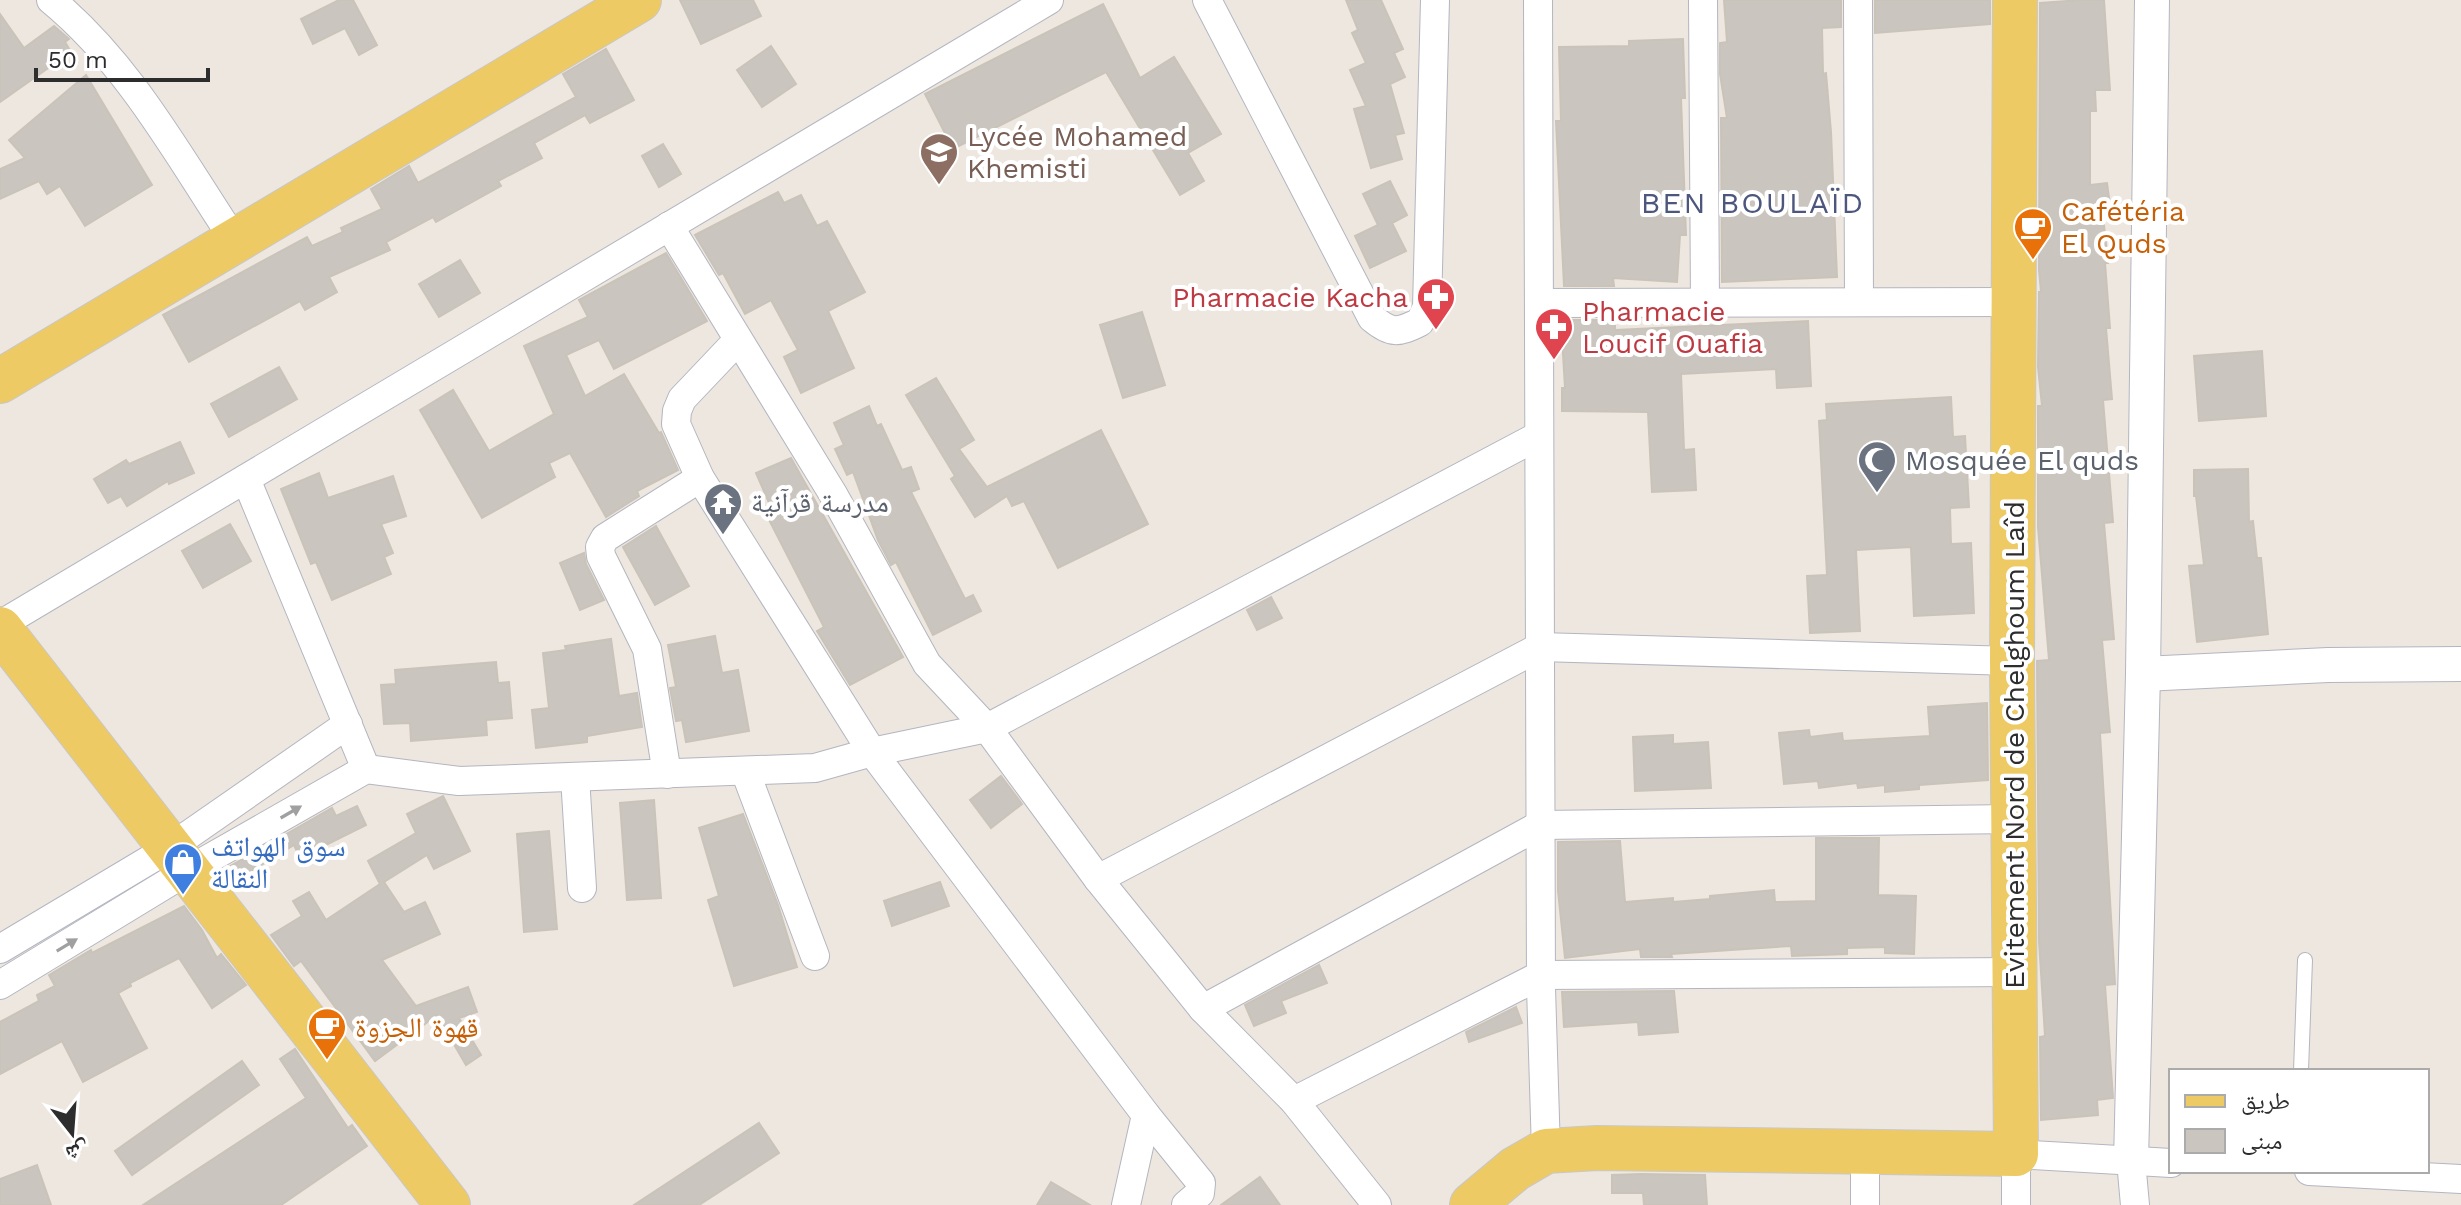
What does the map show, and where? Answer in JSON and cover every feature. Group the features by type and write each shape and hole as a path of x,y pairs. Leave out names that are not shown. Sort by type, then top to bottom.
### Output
{"main road":[{"path":"0,381 639,0"},
{"name":"Evitement Nord de Chelghoum Laîd","path":"2015,0 2012,661 2016,1154"},
{"path":"0,627 448,1205"},
{"path":"1472,1205 1515,1169 1546,1151 1597,1148 2016,1154"}],"street":[{"path":"51,0 82,26 132,86 235,241"},
{"path":"0,627 1049,0"},
{"path":"1207,0 1372,318 1386,330 1404,330 1420,322 1427,307 1435,0"},
{"path":"1538,0 1541,975 1546,1151"},
{"path":"1703,0 1705,303"},
{"path":"1858,0 1859,301"},
{"path":"2135,1205 2131,1161 2143,674 2152,0"},
{"path":"669,226 833,494 927,664 987,728 1098,879 1203,1009 1294,1101 1377,1205"},
{"path":"1539,303 2014,302"},
{"path":"738,340 682,399 677,411 676,424 700,478 872,752 1146,1115 1201,1183 1200,1193 1186,1205"},
{"path":"0,949 366,769 459,781 815,768 872,752 987,728 1538,436"},
{"path":"667,774 647,649 601,556 600,547 605,538 700,478"},
{"path":"246,479 366,769"},
{"path":"1098,879 1540,647 2012,661"},
{"path":"2143,674 2328,665 2461,664"},
{"path":"0,985 180,859 348,724"},
{"path":"745,771 815,956"},
{"path":"575,777 582,888"},
{"path":"1203,1009 1540,825 2014,819"},
{"path":"1294,1101 1541,975 2015,972"},
{"path":"1126,1205 1146,1115"},
{"path":"1865,1152 1865,1205"},
{"path":"2016,1205 2016,1154 2169,1163"},
{"path":"2347,1173 2461,1179"}],"lane":[{"path":"2301,1069 2305,960"}],"building":[{"path":"339,0 353,0 377,45 359,55 345,28 313,44 301,19"},
{"path":"680,0 753,0 761,16 701,44"},
{"path":"1346,0 1381,0 1403,49 1394,53 1405,77 1390,84 1404,133 1395,135 1402,159 1371,168 1354,109 1366,106 1350,70 1366,63 1352,33 1358,30"},
{"path":"1724,0 1841,0 1841,27 1822,28 1823,74 1826,73 1831,132 1837,277 1722,282 1721,118 1727,118 1720,74 1720,43 1727,42"},
{"path":"1875,0 1990,0 1990,24 1875,33"},
{"path":"2104,0 2110,90 2095,90 2096,111 2090,111 2090,185 2107,183 2110,205 2102,206 2108,263 2105,263 2110,328 2106,328 2112,399 2103,400 2113,522 2104,523 2114,639 2102,640 2110,732 2100,733 2115,984 2105,985 2113,1098 2097,1100 2098,1115 2041,1120 2040,1037 2045,1036 2039,941 2037,661 2049,660 2038,527 2038,406 2042,406 2038,367 2041,292 2040,3"},
{"path":"1103,4 1140,78 1174,57 1221,134 1188,153 1204,181 1180,195 1106,72 953,149 925,94"},
{"path":"0,14 24,48 54,26 69,39 65,42 71,52 0,102"},
{"path":"1683,39 1685,98 1681,98 1686,235 1680,235 1677,282 1613,278 1614,286 1564,286 1556,121 1561,121 1559,47 1629,46 1629,41"},
{"path":"771,46 796,84 762,107 737,70"},
{"path":"606,49 634,100 590,123 585,115 534,143 542,158 498,181 501,186 436,222 433,217 386,242 390,250 329,277 337,292 305,310 300,301 189,362 163,315 307,237 312,246 382,209 371,189 409,166 418,183 576,97 563,74"},
{"path":"86,75 152,185 85,226 60,186 47,194 39,181 0,199 0,169 25,158 9,140"},
{"path":"663,144 681,174 659,187 642,156"},
{"path":"1390,181 1407,215 1392,223 1406,251 1370,268 1355,236 1378,225 1363,194"},
{"path":"778,192 784,203 801,195 817,226 827,221 865,292 828,311 854,368 801,393 784,357 798,350 771,300 745,314 723,273 719,275 695,235"},
{"path":"666,253 707,321 614,369 599,340 566,355 585,396 624,374 661,432 678,470 637,491 639,496 606,517 570,453 549,463 555,477 482,518 420,410 453,390 489,451 554,414 524,346 588,317 579,300"},
{"path":"460,260 480,293 439,317 419,284"},
{"path":"1142,312 1165,385 1123,398 1100,325"},
{"path":"1561,320 1615,320 1615,330 1808,321 1811,386 1777,388 1776,369 1681,374 1684,450 1694,449 1696,490 1652,492 1648,412 1562,411 1562,388 1565,388"},
{"path":"2262,351 2266,416 2199,421 2194,356"},
{"path":"279,367 297,399 229,437 211,404"},
{"path":"936,378 974,440 959,449 987,487 1101,430 1148,524 1058,568 1024,501 1012,506 1007,496 975,517 951,479 955,476 906,395"},
{"path":"1951,397 1953,437 1965,436 1969,507 1950,508 1951,544 1971,543 1974,613 1914,616 1911,547 1856,550 1860,631 1810,633 1807,576 1827,575 1819,421 1827,420 1826,404"},
{"path":"869,406 877,426 881,424 902,470 911,467 919,489 911,492 965,599 973,595 981,611 933,635 896,562 891,565 878,540 853,472 847,475 835,449 844,445 834,423"},
{"path":"180,442 194,473 169,484 168,481 127,506 121,496 108,503 94,479 126,460 129,464"},
{"path":"791,458 903,657 850,685 817,631 824,627 763,508 770,505 756,473"},
{"path":"2248,469 2249,522 2253,521 2257,558 2261,558 2268,634 2197,642 2189,566 2204,565 2194,496 2194,470"},
{"path":"319,473 328,498 393,476 406,516 381,524 393,553 384,557 391,574 332,600 316,562 311,564 281,489"},
{"path":"230,524 251,561 203,588 182,551"},
{"path":"656,526 689,586 655,605 623,547"},
{"path":"584,553 586,564 604,600 580,610 560,563"},
{"path":"1271,597 1282,618 1257,630 1247,610"},
{"path":"715,636 722,673 738,670 749,731 686,742 682,720 676,721 670,688 676,687 668,645"},
{"path":"611,639 619,696 637,693 642,727 587,736 587,742 536,748 532,710 549,708 543,653 566,650 565,646"},
{"path":"496,662 498,683 509,682 512,718 486,720 487,735 411,741 410,723 384,724 381,685 396,684 395,670"},
{"path":"1987,703 1988,780 1919,785 1919,789 1885,792 1885,785 1858,788 1857,783 1819,788 1818,781 1784,784 1779,733 1809,730 1810,737 1842,733 1843,741 1930,736 1928,707"},
{"path":"1673,735 1673,744 1708,742 1711,788 1635,791 1633,737"},
{"path":"1001,776 1022,804 991,828 970,800"},
{"path":"443,796 470,851 434,869 427,855 384,882 404,912 425,902 440,934 382,960 416,1006 468,987 477,1012 459,1018 481,1055 466,1065 437,1015 375,1061 301,961 294,966 271,935 302,916 293,901 309,892 326,920 380,884 368,861 416,833 407,814"},
{"path":"654,800 661,898 627,900 620,803"},
{"path":"357,806 366,825 300,858 294,845 230,884 220,872 332,808 336,816"},
{"path":"743,814 778,905 797,967 734,986 708,900 719,896 699,828"},
{"path":"549,831 557,929 524,932 517,834"},
{"path":"1816,838 1879,838 1878,895 1916,896 1914,954 1885,953 1885,947 1847,948 1847,954 1792,956 1791,946 1671,954 1672,957 1641,957 1640,949 1565,958 1558,891 1558,842 1620,841 1625,902 1673,898 1673,902 1774,890 1775,902 1816,901"},
{"path":"940,882 949,906 892,926 884,901"},
{"path":"184,906 217,958 221,954 246,985 212,1008 179,958 130,983 131,986 118,993 147,1048 83,1082 62,1041 0,1074 0,1022 39,1001 37,995 55,986 49,975 91,950 92,953"},
{"path":"1319,965 1327,983 1281,1001 1286,1013 1254,1026 1245,1005"},
{"path":"1674,991 1678,1032 1639,1035 1638,1022 1564,1027 1562,992"},
{"path":"1516,1007 1522,1023 1469,1042 1466,1032"},
{"path":"295,1049 348,1128 352,1125 367,1146 281,1205 143,1205 306,1098 280,1059"},
{"path":"242,1061 259,1085 132,1175 115,1151"},
{"path":"759,1123 779,1153 699,1205 634,1205"},
{"path":"37,1165 51,1205 0,1205 0,1179"},
{"path":"1612,1175 1705,1175 1707,1205 1644,1205 1643,1193 1612,1193"},
{"path":"1260,1177 1280,1205 1221,1205"},
{"path":"1051,1182 1090,1205 1037,1205"}],"place":[{"name":"Lycée Mohamed Khemisti","path":"939,186"},
{"name":"Cafétéria El Quds","path":"2033,261"},
{"name":"Pharmacie Kacha","path":"1436,331"},
{"name":"Pharmacie Loucif Ouafia","path":"1554,361"},
{"name":"Mosquée El quds","path":"1877,494"},
{"name":"مدرسة قرآنية","path":"723,536"},
{"name":"سوق الهواتف النقالة","path":"183,896"},
{"name":"قهوة الجزوة","path":"327,1061"}],"district":[{"name":"BEN BOULAÏD","path":"1753,203"}]}
